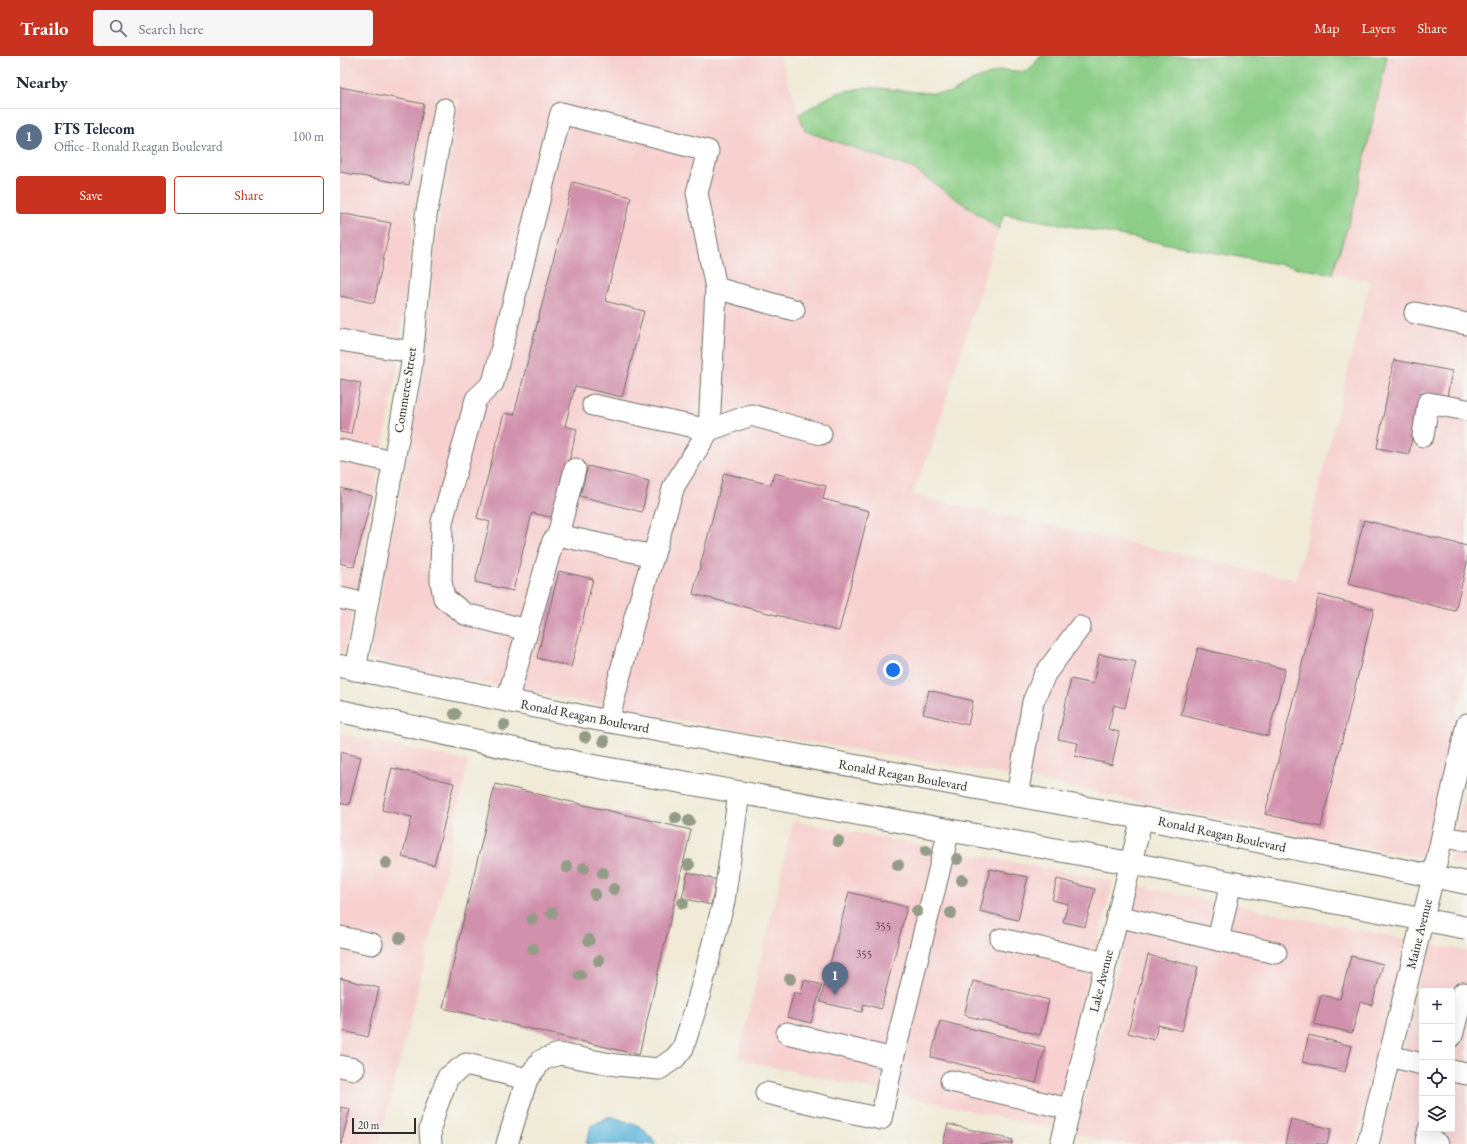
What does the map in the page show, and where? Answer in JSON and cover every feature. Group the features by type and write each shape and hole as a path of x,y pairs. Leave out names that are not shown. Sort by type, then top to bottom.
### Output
{"main road":[{"name":"Ronald Reagan Boulevard","path":"347,668 608,721 1142,818 1467,883"},
{"path":"340,711 588,765 1130,863 1467,928"}],"street":[{"name":"Commerce Street","path":"347,668 366,604 393,462 412,352 426,216 445,109"},
{"path":"527,630 464,614 444,598 441,581 442,522 476,399 493,383 561,113 708,151 697,193 716,288 709,430 674,486 634,621 608,721"},
{"path":"716,288 794,310"},
{"path":"1415,313 1467,324"},
{"path":"340,340 412,352"},
{"path":"1423,436 1428,403 1467,410"},
{"path":"593,405 709,430 751,415 821,434"},
{"path":"340,450 393,462"},
{"path":"507,701 554,541 558,535 575,469"},
{"path":"558,535 653,556"},
{"path":"340,598 366,604"},
{"path":"1017,796 1033,702 1045,674 1080,627"},
{"name":"Maine Avenue","path":"1368,1144 1433,877 1467,724"},
{"path":"507,1144 527,1079 542,1060 559,1054 616,1065 659,1069 675,1058 683,1048 697,1004 724,901 739,792"},
{"name":"Lake Avenue","path":"1061,1144 1142,818"},
{"path":"766,1093 881,1119 893,1059 948,830"},
{"path":"1442,837 1467,841"},
{"path":"1218,940 1231,882"},
{"path":"1117,916 1276,953"},
{"path":"340,936 372,944"},
{"path":"1001,939 1106,963"},
{"path":"1455,1024 1463,993 1467,994"},
{"path":"788,1033 893,1059"},
{"path":"1389,1056 1419,1063"},
{"path":"431,1144 430,1129 448,1077 466,1064 527,1079"},
{"path":"1455,1072 1467,1074"},
{"path":"951,1081 1069,1109"},
{"path":"1428,1132 1426,1141 1438,1144"}],"shaded area":[{"path":"340,56 780,56 805,131 912,168 999,229 933,444 912,495 1296,580 1370,281 1332,274 1354,207 1387,56 1467,56 1467,668 1424,858 1300,835 1032,779 684,721 427,672 369,658 423,371 439,218 459,100 435,96 414,215 398,366 345,652 340,651"},
{"path":"340,734 468,761 436,916 379,1144 340,1144"},
{"path":"1467,782 1467,866 1449,863"},
{"path":"793,821 1113,881 1052,1129 738,1059"},
{"path":"1138,886 1405,939 1355,1144 1121,1144 1076,1134"},
{"path":"1429,944 1467,951 1467,1144 1380,1144"}],"green space":[{"path":"1041,56 1387,56 1354,207 1332,274 1004,214 999,229 912,168 805,131 799,114 836,93 867,87 928,93 951,93 971,81 1002,70 1027,72"}],"water":[{"path":"610,1116 640,1126 657,1144 586,1144 591,1126"}],"building":[{"path":"340,87 424,104 409,185 340,172"},
{"path":"573,182 631,197 605,301 644,311 622,397 575,386 565,426 577,429 555,518 532,513 513,591 475,582 490,522 477,518 504,413 514,415"},
{"path":"340,213 391,223 374,303 340,296"},
{"path":"1394,360 1452,371 1447,397 1420,392 1409,454 1377,448"},
{"path":"340,379 361,383 351,434 340,432"},
{"path":"588,466 649,481 642,512 580,496"},
{"path":"724,473 771,485 774,473 826,486 823,499 869,511 839,631 693,594"},
{"path":"340,488 372,496 354,567 340,563"},
{"path":"1364,520 1467,546 1467,563 1455,611 1348,584"},
{"path":"559,571 593,579 571,667 537,658"},
{"path":"1319,595 1374,609 1321,827 1265,814"},
{"path":"1198,648 1285,669 1268,736 1181,715"},
{"path":"1099,654 1136,662 1125,708 1114,705 1108,729 1119,732 1112,765 1075,756 1078,743 1058,739 1071,679 1093,684"},
{"path":"929,690 973,701 968,725 923,714"},
{"path":"340,752 361,757 349,805 340,803"},
{"path":"392,768 454,783 434,865 402,857 412,817 382,810"},
{"path":"495,784 691,830 639,1055 443,1008"},
{"path":"990,869 1028,877 1018,920 980,911"},
{"path":"688,872 717,880 711,905 682,898"},
{"path":"1057,879 1095,889 1085,927 1063,922 1068,904 1052,900"},
{"path":"849,892 907,907 881,1009 864,1004 862,1012 820,1002"},
{"path":"1148,955 1198,967 1182,1031 1158,1025 1154,1040 1128,1033"},
{"path":"1351,956 1383,964 1372,1005 1360,1002 1352,1033 1314,1024 1321,995 1340,999"},
{"path":"340,978 379,988 368,1037 340,1030"},
{"path":"804,980 822,985 811,1023 787,1017 794,992 801,994"},
{"path":"973,981 1049,1000 1040,1035 964,1015"},
{"path":"940,1021 1045,1047 1036,1083 931,1057"},
{"path":"1309,1035 1352,1046 1345,1072 1302,1062"},
{"path":"340,1107 350,1109 341,1144 340,1144"},
{"path":"1291,1119 1331,1129 1327,1144 1285,1144"},
{"path":"948,1124 1013,1140 1012,1144 943,1144"}],"place":[{"name":"FTS Telecom","path":"835,995"}]}
